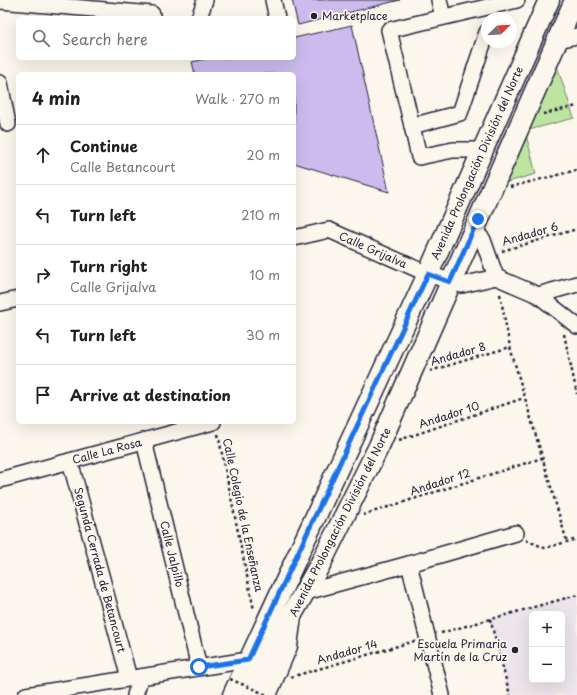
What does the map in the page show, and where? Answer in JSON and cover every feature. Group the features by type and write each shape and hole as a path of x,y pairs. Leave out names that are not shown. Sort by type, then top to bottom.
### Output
{"main road":[{"name":"Avenida Prolongación División del Norte","path":"232,687 248,660 458,209 549,0"},
{"name":"Avenida Prolongación División del Norte","path":"268,691 287,646 291,616 306,592 376,453 575,0"},
{"path":"470,181 471,189 477,194 482,195 490,192"},
{"path":"458,209 464,206 471,207 476,212 476,224"},
{"path":"352,437 354,444 364,446 368,450 376,453"},
{"path":"249,695 273,639 291,616"}],"street":[{"path":"200,16 205,0"},
{"path":"273,0 276,16"},
{"path":"439,0 443,17"},
{"path":"484,150 453,150 419,157 389,30 443,17 473,5 494,12 517,0"},
{"path":"0,1 152,14"},
{"path":"558,40 577,36"},
{"path":"412,126 460,113 482,48"},
{"path":"0,83 9,124"},
{"path":"476,224 496,277 538,296 577,326"},
{"name":"Calle Grijalva","path":"296,238 329,230 428,274 462,285 496,277"},
{"path":"538,296 577,284"},
{"path":"0,303 16,299"},
{"name":"Calle La Rosa","path":"0,480 144,441 215,426"},
{"name":"Calle Jalpillo","path":"144,441 199,667"},
{"name":"Segunda Cerrada de Betancourt","path":"70,461 135,678"},
{"path":"306,592 516,533"},
{"path":"409,564 442,695"},
{"path":"26,695 101,689 135,678 248,660"},
{"path":"134,695 135,678"}],"path":[{"path":"521,120 577,106"},
{"path":"490,192 577,170"},
{"name":"Andador 6","path":"488,255 577,229"},
{"path":"496,277 510,347 567,542"},
{"path":"559,312 577,394"},
{"name":"Andador 8","path":"410,376 510,347"},
{"name":"Andador 10","path":"376,453 524,398"},
{"name":"Calle Colegio de la Enseñanza","path":"215,426 259,636"},
{"name":"Andador 12","path":"342,522 542,458"},
{"path":"516,533 529,543 545,548 577,539"},
{"name":"Andador 14","path":"268,691 427,637 577,595"},
{"path":"490,619 510,695"},
{"path":"232,687 268,691"}],"shaded area":[{"name":"Escuela Primaria Martín de la Cruz","path":"577,595 577,695 510,695 490,619"}],"green space":[{"path":"557,66 574,118 525,131 536,174 497,185"}],"building":[{"name":"Marketplace","path":"292,0 400,0 298,25"},
{"path":"352,25 389,192 296,164 296,72 194,72 192,62 200,60 296,60 296,38"}],"place":[{"name":"Marketplace","path":"314,16"},
{"name":"Escuela Primaria Martín de la Cruz","path":"515,650"}],"route":[{"path":"199,667 248,660 428,274 450,282 478,219"}]}
